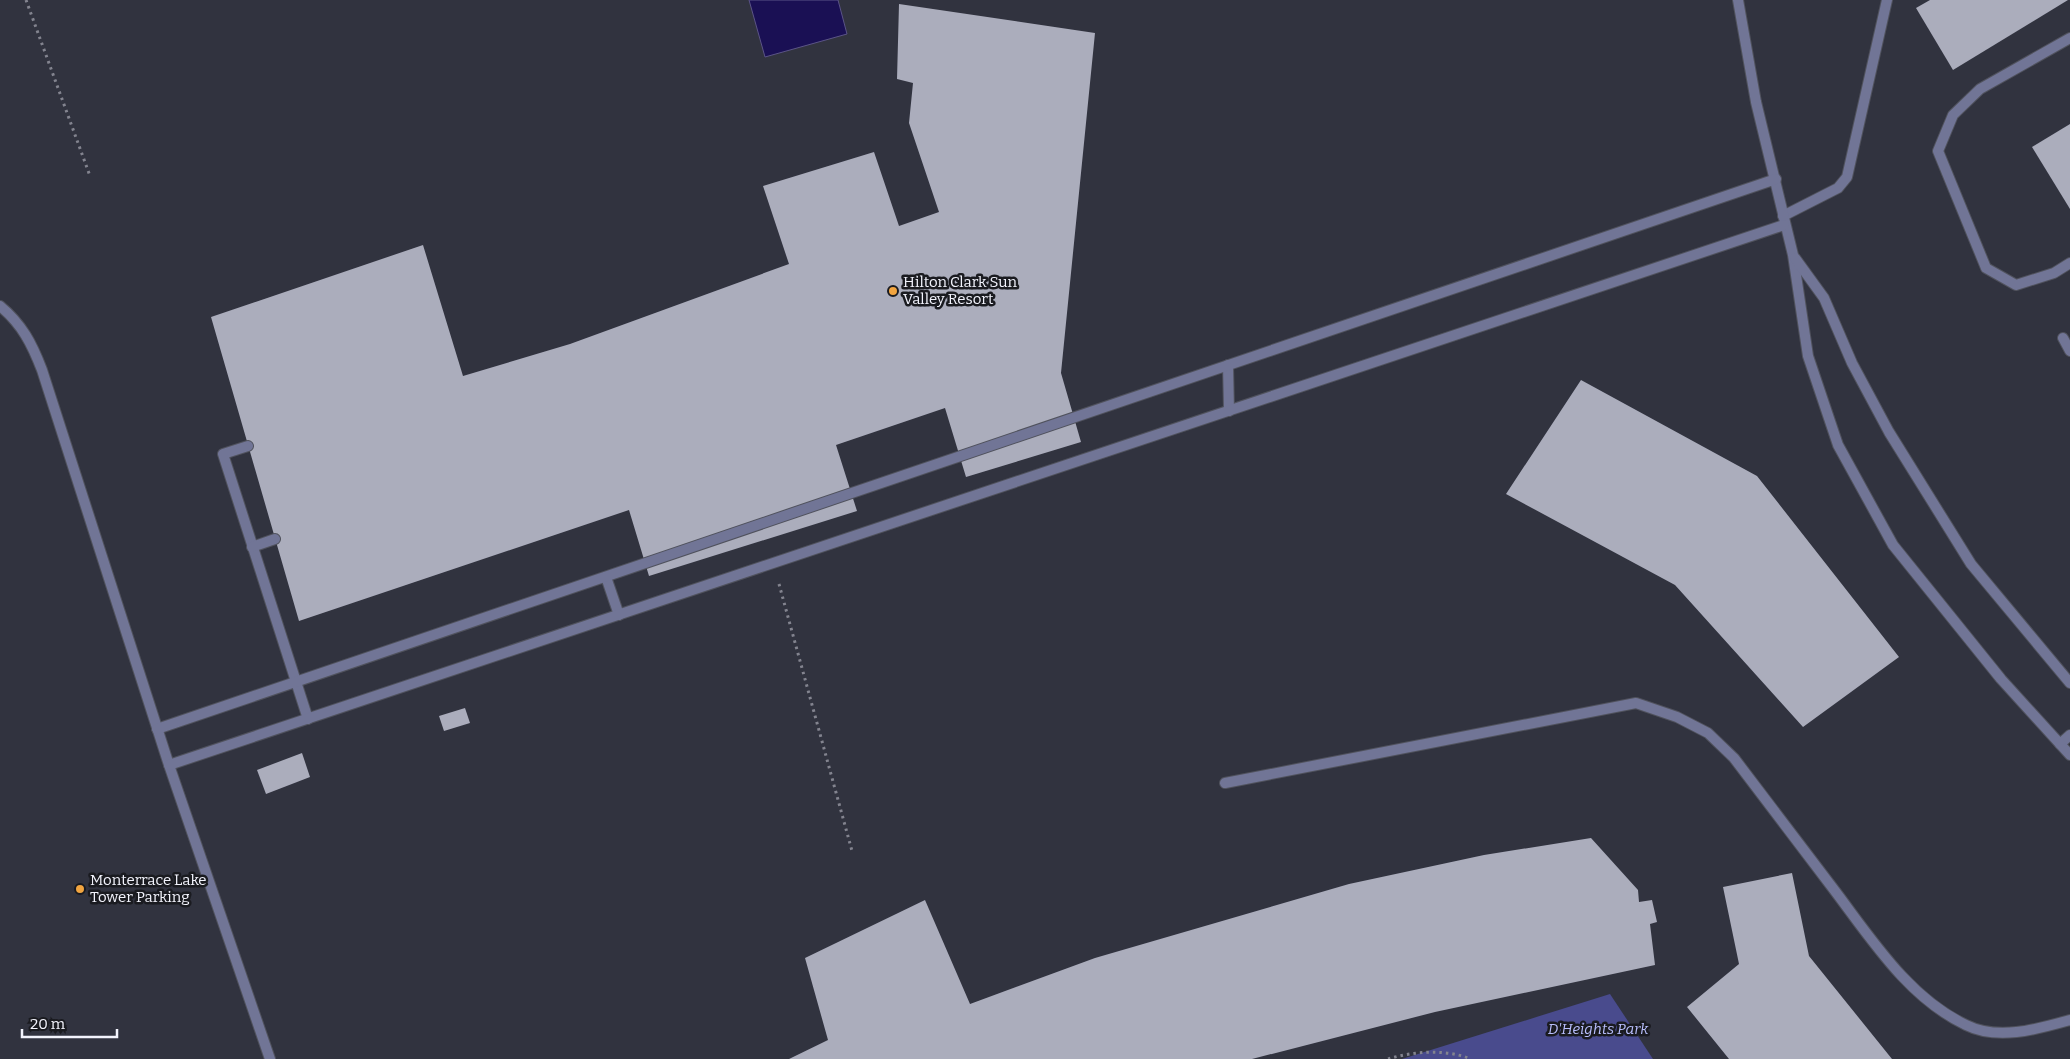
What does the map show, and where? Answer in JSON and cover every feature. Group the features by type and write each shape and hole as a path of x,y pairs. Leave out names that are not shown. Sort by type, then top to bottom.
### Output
{"street":[{"path":"1738,0 1756,102 1793,255 1808,356 1838,445 1893,546 2001,679 2070,755"},
{"path":"169,765 1229,411 1784,220 1838,188 1847,177 1887,0"},
{"path":"2070,38 1980,89 1953,115 1938,150 1986,268 2016,285 2054,273 2070,264"},
{"path":"157,729 1776,179"},
{"path":"1793,255 1824,298 1852,363 1888,432 1971,564 2070,684"},
{"path":"0,306 22,327 34,348 42,370 157,729 270,1059"},
{"path":"2063,338 2070,351"},
{"path":"1228,365 1229,411"},
{"path":"248,446 223,454 308,719"},
{"path":"252,547 275,539"},
{"path":"606,577 619,615"},
{"path":"1226,783 1636,703 1677,717 1708,733 1734,758 1894,968 1936,1007 1967,1026 1994,1032 2034,1030 2070,1020"},
{"path":"2060,744 2070,735"}],"path":[{"path":"26,0 90,176"},
{"path":"773,563 852,851"},
{"path":"1388,1059 1436,1052 1458,1054 1471,1059"}],"green space":[{"name":"D'Heights Park","path":"1610,994 1653,1059 1402,1059"}],"shaded area":[{"path":"749,0 838,0 847,34 765,57"}],"building":[{"path":"1930,0 2068,0 1953,70 1916,8"},
{"name":"Hilton Clark Sun Valley Resort","path":"899,4 1095,33 1061,373 1081,442 966,477 945,408 836,445 857,511 649,576 629,510 299,621 211,317 423,245 463,376 570,344 789,264 763,186 874,152 899,226 939,212 909,123 913,83 897,79"},
{"path":"2070,124 2070,209 2032,147"},
{"path":"1581,380 1757,476 1899,657 1803,727 1675,585 1506,494"},
{"path":"465,708 470,723 444,731 439,716"},
{"path":"302,753 310,777 266,794 257,770"},
{"path":"1591,838 1638,890 1639,902 1652,900 1657,922 1650,924 1655,965 1435,1012 1252,1059 789,1059 828,1040 805,958 925,900 970,1004 1095,958 1349,884 1484,855"},
{"path":"1792,873 1809,956 1892,1059 1729,1059 1687,1007 1739,964 1723,887"}],"place":[{"name":"Hilton Clark Sun Valley Resort","path":"893,291"},
{"name":"Monterrace Lake Tower Parking","path":"80,889"}]}
